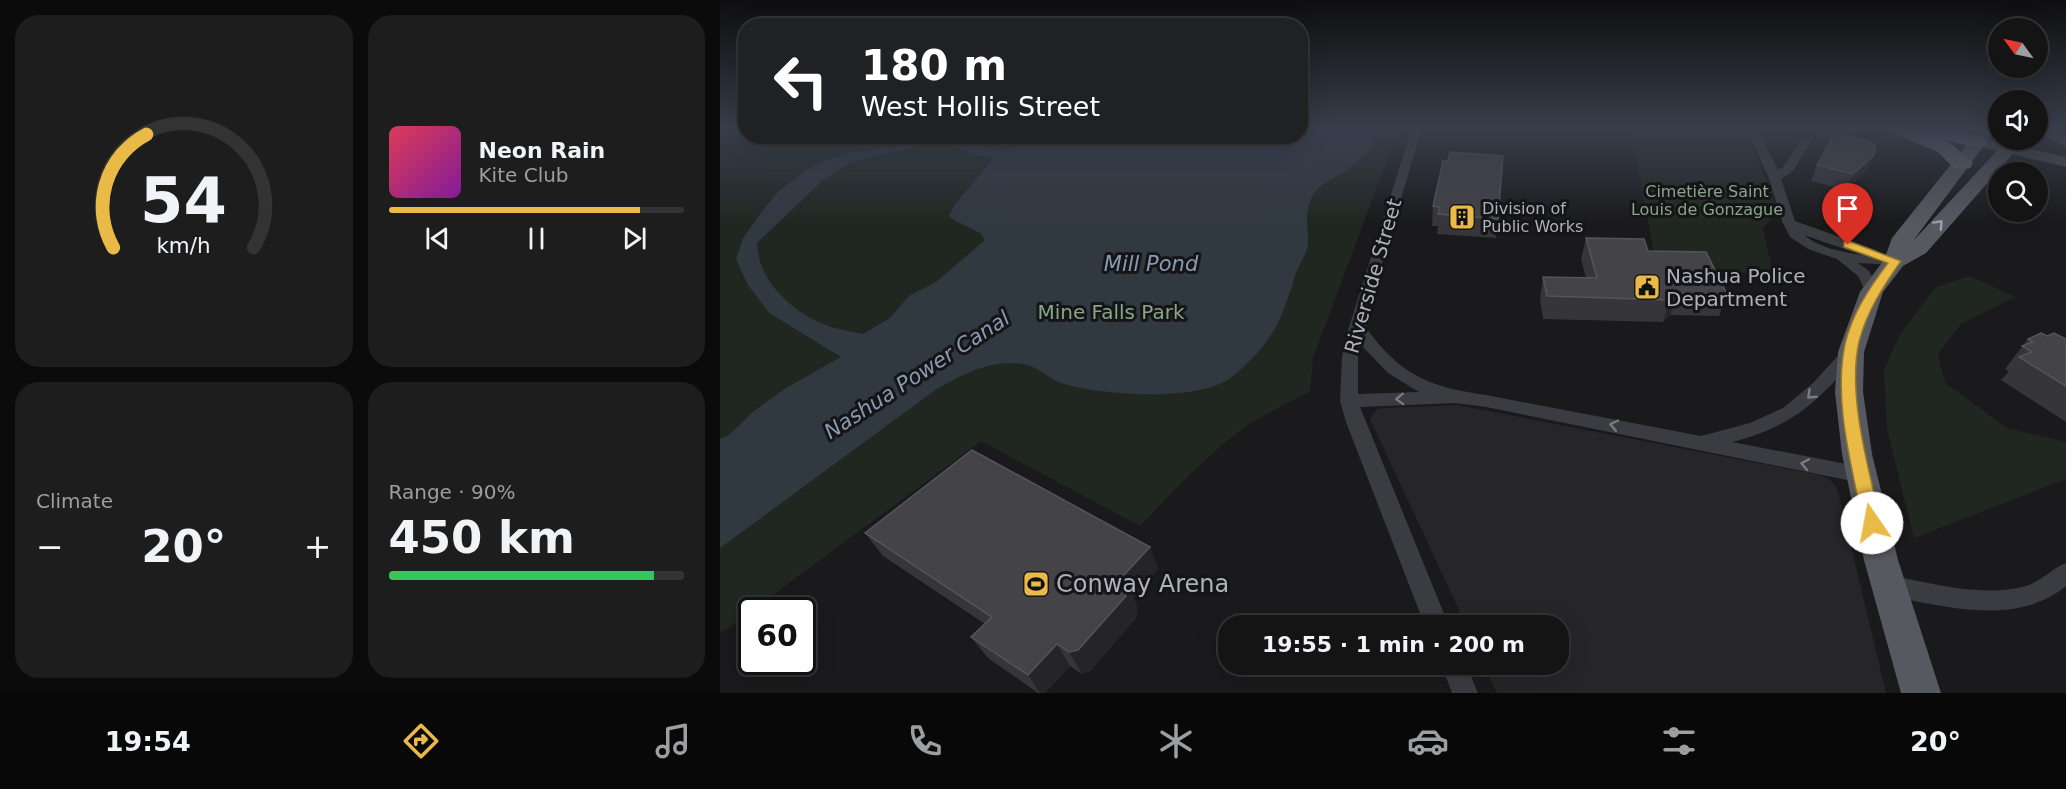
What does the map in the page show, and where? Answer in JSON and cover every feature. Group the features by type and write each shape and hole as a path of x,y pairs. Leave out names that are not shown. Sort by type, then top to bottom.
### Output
{"highway":[{"path":"1959,160 1962,163"}],"main road":[{"path":"1921,693 1888,585 1862,475 1850,412 1849,374 1857,328 1872,292 1895,261 1903,238 1962,163 1967,160"},
{"path":"1895,261 1917,248 1985,160"}],"street":[{"name":"Riverside Street","path":"1407,160 1357,327 1348,376 1349,401 1355,422 1433,615"},
{"path":"1767,160 1775,177 1794,233 1799,239 1847,261 1864,274 1871,285 1872,292"},
{"path":"1775,177 1789,168 1794,160"},
{"path":"1789,219 1809,232 1895,261"},
{"path":"1832,253 1868,261 1895,261"},
{"path":"1357,327 1376,354 1400,375 1424,387 1455,397 1581,418 1862,475"},
{"path":"1697,442 1746,432 1780,420 1817,390 1851,352"},
{"path":"1349,401 1455,397"},
{"path":"1888,585 1985,601 2029,596 2063,580"},
{"path":"1458,675 1465,693"}],"shaded area":[{"path":"1457,405 1820,475 1830,480 1837,488 1886,693 1497,693 1489,675 1569,675 1569,615 1461,615 1370,419 1377,409"}],"green space":[{"name":"Mine Falls Park","path":"720,160 1387,160 1313,358 1310,392 1263,416 1224,443 1140,526 981,441 770,597 738,597 738,621 720,634"},
{"name":"Cimetière Saint Louis de Gonzague","path":"1636,160 1757,160 1769,186 1776,213 1763,229 1774,278 1655,258"},
{"path":"1969,276 2016,297 1961,324 1938,354 1945,383 2007,428 2066,442 2066,479 1914,538 1887,428 1884,369 1901,333 1936,287"}],"water":[{"name":"Mill Pond","path":"827,160 858,160 851,162 823,180 757,243 763,270 779,293 801,312 826,325 863,334 890,318 909,296 936,282 985,240 980,233 949,216 955,204 992,160 1358,160 1319,188 1313,195 1307,213 1307,248 1280,318 1267,341 1233,376 1218,385 1198,390 1151,394 1126,393 1064,384 1034,367 1023,364 987,366 955,379 934,391 720,548 720,439 729,435 754,411 786,388 841,357 769,313 748,285 736,259 743,238 762,211 778,192 808,168"}],"building":[{"path":"1503,160 1498,219 1438,214 1440,207 1433,206 1443,161"},
{"path":"1820,160 1868,160 1853,174 1817,165"},
{"path":"1586,238 1644,239 1648,251 1706,252 1727,294 1677,293 1670,300 1547,296 1543,277 1597,278"},
{"path":"2041,333 2047,336 2054,333 2066,339 2066,386 2019,357 2032,352 2022,346 2033,342 2028,339"},
{"name":"Conway Arena","path":"972,450 1150,547 1122,577 1127,584 1126,596 1078,650 1069,652 1057,644 1028,675 971,637 992,617 865,533"}],"place":[{"name":"Division of Public Works","path":"1462,217"},
{"name":"Nashua Police Department","path":"1647,287"},
{"name":"Conway Arena","path":"1036,584"}],"route":[{"path":"1848,245 1895,261 1872,292 1863,313 1852,343 1849,374 1850,412 1872,523"}],"water label":[{"name":"Nashua Power Canal","path":"917,375"}]}
